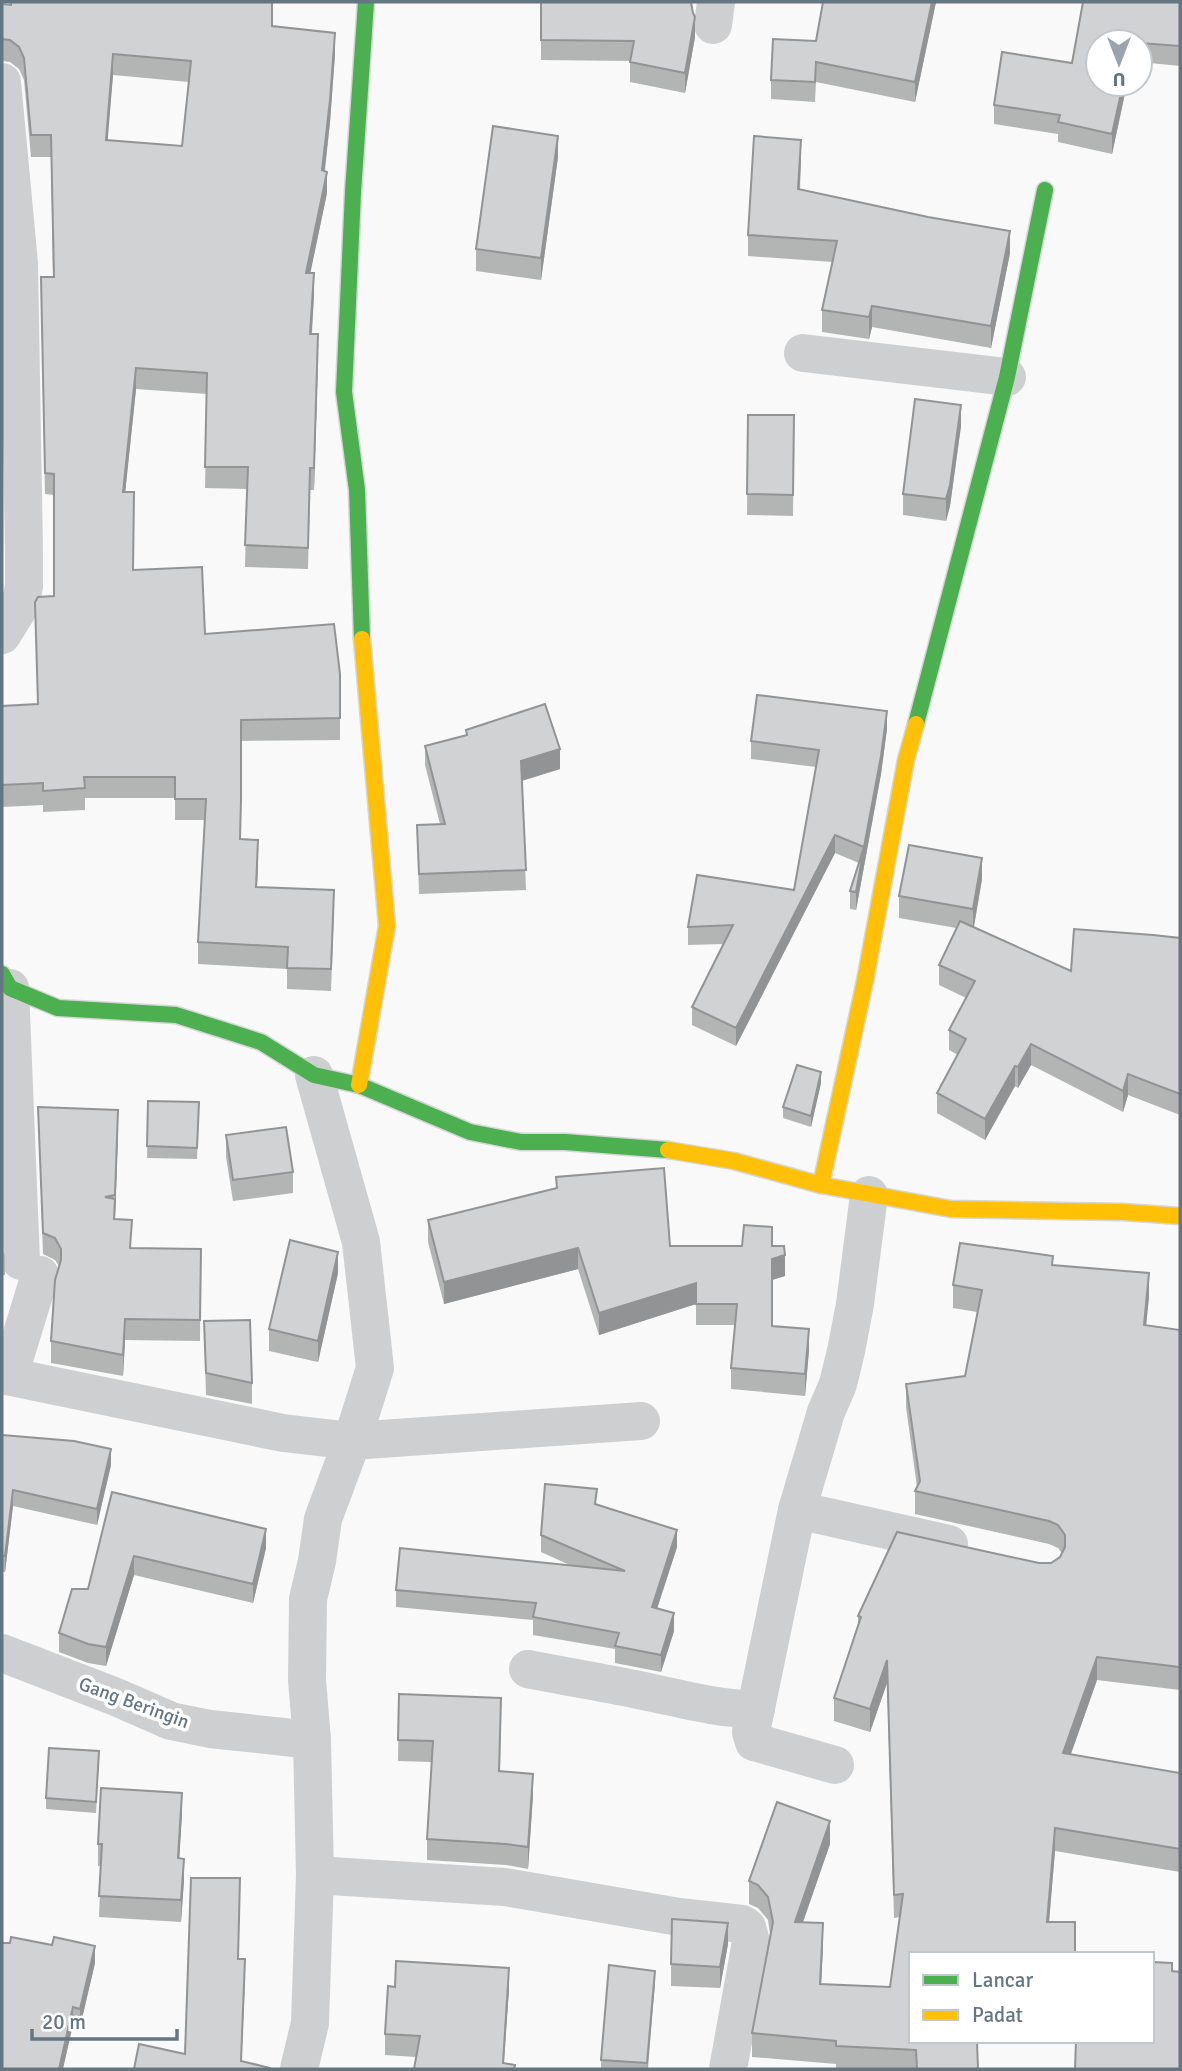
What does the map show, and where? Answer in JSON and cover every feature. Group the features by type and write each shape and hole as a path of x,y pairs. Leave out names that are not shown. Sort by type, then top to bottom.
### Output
{"street":[{"path":"359,1085 387,926 370,761 361,632 357,490 344,392 353,192 366,2"},
{"path":"2,82 19,263 24,550 24,586 20,606 2,635"},
{"path":"821,1185 865,981 906,760 1007,377 1045,190"},
{"path":"803,353 1007,377"},
{"path":"6,981 58,1009 176,1015 261,1042 314,1075 359,1085 470,1132 521,1142 565,1142 673,1150 734,1161 821,1185 951,1209 1123,1212 1180,1216"},
{"path":"6,981 30,1268 6,1376 283,1433 352,1441 641,1421"},
{"path":"299,2069 310,2023 315,1875 312,1740 307,1679 308,1599 323,1519 375,1368 361,1242 314,1075"},
{"path":"835,1765 754,1742 751,1732 797,1510 825,1412 838,1384 846,1351 869,1195"},
{"path":"797,1510 979,1550"},
{"name":"Gang Beringin","path":"2,1653 171,1721 210,1729 312,1740"},
{"path":"528,1669 711,1706 756,1709"},
{"path":"315,1875 505,1887 680,1917 742,1924 747,1927 751,1942 728,2069"}],"building":[{"path":"11,2 272,2 272,26 335,33 322,170 327,172 306,273 314,273 310,334 318,334 314,468 310,468 308,548 245,545 248,467 205,467 207,373 136,368 123,492 134,492 133,570 202,567 205,634 334,624 340,674 340,718 241,720 240,839 258,840 256,887 334,890 331,969 287,968 288,947 198,942 206,799 175,799 175,777 84,777 85,788 43,791 43,783 2,785 2,706 38,704 35,602 38,597 54,596 54,474 45,473 41,277 54,277 51,135 31,135 24,58 19,47 10,40 2,39 2,4 11,5","holes":["113,54 191,61 182,146 106,140"]},
{"path":"541,2 691,2 695,17 685,73 630,62 634,41 541,40"},
{"path":"823,2 932,2 915,82 816,62 815,82 771,80 773,39 816,41"},
{"path":"1083,2 1180,2 1180,46 1154,44 1154,28 1084,28 1084,98 1120,98 1112,134 1058,122 1060,115 994,105 1002,52 1072,63"},
{"path":"493,126 558,136 541,258 476,249"},
{"path":"754,136 801,140 798,189 928,217 1010,231 991,326 872,306 869,317 822,310 837,241 748,235"},
{"path":"915,399 961,405 946,499 903,494"},
{"path":"748,415 794,415 793,495 747,494"},
{"path":"757,695 887,711 864,847 835,835 736,1028 692,1007 733,925 688,927 697,875 794,890 819,750 751,741"},
{"path":"545,704 560,749 521,761 526,870 419,874 417,825 445,824 425,746 467,735 466,730"},
{"path":"909,845 982,858 973,909 899,896"},
{"path":"864,847 856,892 850,891"},
{"path":"960,921 1071,971 1074,929 1180,938 1180,1094 1128,1074 1123,1091 1031,1044 1018,1067 1015,1066 985,1119 937,1093 966,1039 949,1030 975,981 939,965"},
{"path":"797,1065 821,1072 811,1116 783,1107"},
{"path":"148,1101 199,1102 197,1148 147,1146"},
{"path":"38,1107 118,1110 115,1195 105,1197 115,1199 114,1219 132,1220 130,1248 201,1249 200,1320 125,1319 123,1355 51,1341 55,1280 61,1249 55,1238 43,1233"},
{"path":"286,1127 293,1172 233,1180 226,1135"},
{"path":"664,1168 670,1246 742,1246 744,1225 772,1227 772,1246 784,1246 785,1255 772,1259 772,1326 809,1329 805,1374 731,1368 737,1304 696,1304 696,1283 599,1313 578,1248 444,1282 428,1220 557,1188 556,1177"},
{"path":"290,1240 338,1252 318,1341 269,1329"},
{"path":"960,1243 1053,1256 1052,1265 1149,1273 1144,1325 1180,1330 1180,1667 1097,1657 1063,1753 1180,1773 1180,1849 1055,1828 1047,1922 1075,1922 1075,1952 909,1952 909,2043 977,2043 978,2069 917,2069 916,2050 836,2046 836,2041 752,2033 773,1922 768,1897 758,1885 749,1881 777,1802 830,1821 795,1922 823,1923 820,1984 890,1987 903,1894 894,1895 887,1660 870,1709 834,1698 861,1617 858,1616 897,1532 1039,1563 1051,1563 1060,1557 1065,1547 1065,1535 1058,1525 1049,1521 915,1491 920,1481 906,1384 965,1376 982,1290 953,1285"},
{"path":"250,1320 252,1383 206,1373 204,1321"},
{"path":"2,1435 74,1441 111,1449 97,1509 13,1490 5,1556 2,1556"},
{"path":"545,1484 597,1489 595,1504 677,1530 652,1607 674,1613 661,1655 615,1646 619,1633 533,1617 536,1603 396,1590 400,1548 625,1571 541,1535"},
{"path":"112,1492 266,1529 253,1584 134,1556 106,1647 88,1644 59,1633 72,1589 88,1589"},
{"path":"399,1694 501,1698 499,1771 533,1774 528,1847 427,1839 433,1741 398,1740"},
{"path":"49,1748 99,1751 96,1802 46,1798"},
{"path":"101,1788 182,1793 178,1858 184,1859 181,1900 99,1896"},
{"path":"191,1878 240,1878 238,1959 245,1959 241,2061 270,2069 134,2069 139,2044 185,2054"},
{"path":"672,1919 728,1923 720,1967 671,1964"},
{"path":"11,1937 52,1945 54,1937 95,1946 80,2009 73,2007 59,2069 2,2069 2,1943 10,1943"},
{"path":"396,1961 509,1968 503,2063 515,2065 514,2069 414,2069 420,2036 385,2034 388,1986 395,1987"},
{"path":"1154,1962 1172,1963 1172,1971 1180,1972 1180,2069 1075,2069 1076,2043 1154,2043"},
{"path":"609,1965 655,1971 647,2063 601,2060"}],"traffic: fast":[{"path":"362,639 357,490 344,392 353,192 366,2"},
{"path":"916,724 1007,377 1045,190"},
{"path":"2,974 10,988 58,1008 176,1015 261,1042 314,1075 359,1085 470,1132 521,1142 565,1142 668,1150"}],"traffic: slow":[{"path":"359,1085 387,926 362,639"},
{"path":"821,1185 865,981 906,760 916,724"},
{"path":"668,1150 734,1161 821,1185 951,1209 1123,1212 1180,1216"}]}
